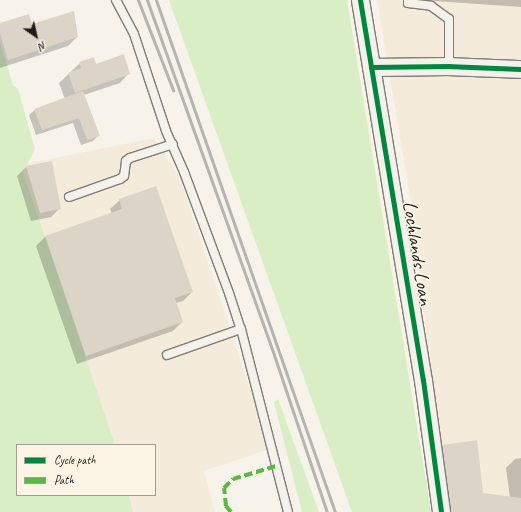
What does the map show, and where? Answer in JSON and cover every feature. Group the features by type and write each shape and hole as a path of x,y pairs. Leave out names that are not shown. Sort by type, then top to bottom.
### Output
{"street":[{"name":"Lochlands Loan","path":"360,0 423,380 441,512"},
{"path":"372,67 449,66 521,69"}],"lane":[{"path":"116,0 134,34 166,131 241,329 288,512"},
{"path":"408,0 408,2 431,6 449,19 449,66"},
{"path":"69,197 120,179 124,176 126,161 130,158 172,144"},
{"path":"167,355 241,329"}],"shaded area":[{"path":"377,0 521,0 521,512 447,512 412,209"},
{"path":"154,138 180,178 270,449 204,471 215,512 133,512 129,496 156,496 156,444 113,444 20,165"}],"green space":[{"path":"169,0 347,0 431,512 352,512"},
{"path":"0,42 13,85 18,89 35,149 23,172 115,444 16,444 16,496 129,496 133,512 0,512"},
{"path":"278,399 319,512 302,512 274,402"}],"building":[{"path":"74,11 78,37 8,60 0,33 0,23 29,14 32,24"},
{"path":"124,54 130,74 75,93 68,73 81,68 79,62 94,57 96,64"},
{"path":"83,91 100,136 87,140 79,118 42,130 34,109"},
{"path":"52,161 61,209 40,213 26,166"},
{"path":"156,186 193,292 175,298 183,322 86,356 45,236 122,209 119,199"},
{"path":"477,440 483,493 521,498 521,512 451,512 442,445"}],"railway":[{"path":"138,0 173,90"},
{"path":"147,0 272,349 327,512"},
{"path":"156,0 335,512"}],"marked path":[{"path":"231,512 226,506 224,488 233,479 276,466"}],"cycle path":[{"path":"360,0 423,380 441,512"},
{"path":"371,67 449,66 521,69"}]}
